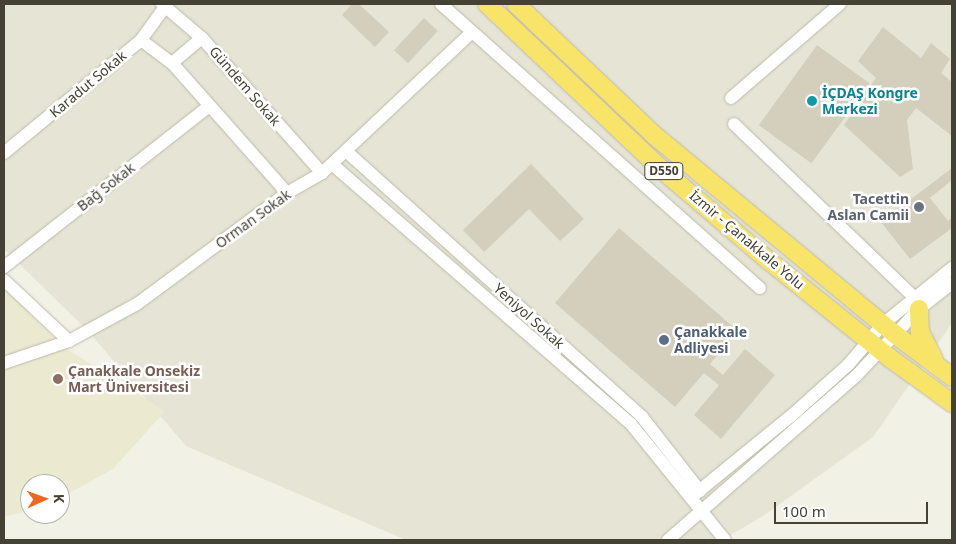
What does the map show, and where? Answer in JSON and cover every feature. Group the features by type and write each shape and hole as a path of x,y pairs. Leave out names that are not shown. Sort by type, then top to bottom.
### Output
{"highway":[{"name":"İzmir - Çanakkale Yolu","path":"487,4 660,168 763,256 875,346 952,402"},
{"name":"İzmir - Çanakkale Yolu","path":"516,4 654,135 890,330 945,372"},
{"path":"917,303 920,332 945,372"}],"street":[{"path":"440,4 760,288"},
{"path":"731,98 840,4"},
{"name":"Gündem Sokak","path":"164,5 202,38 322,173"},
{"name":"Karadut Sokak","path":"4,153 141,40 164,5"},
{"name":"Orman Sokak","path":"4,363 69,341 137,304 287,193 333,165 472,32"},
{"path":"172,63 202,38"},
{"path":"141,40 172,63 287,193"},
{"name":"Bağ Sokak","path":"4,267 209,106"},
{"path":"734,124 917,303"},
{"name":"Yeniyol Sokak","path":"347,152 642,417 695,495 701,510 725,540"},
{"name":"Yeniyol Sokak","path":"333,165 631,424 695,495"},
{"path":"668,540 830,389 848,365 875,346 952,268"},
{"path":"4,280 69,341"},
{"path":"917,303 952,283"},
{"path":"695,495 790,416 830,389"}],"shaded area":[{"path":"4,4 952,4 952,323 873,437 763,516 722,540 406,540 186,446 88,331 4,249"},
{"name":"Çanakkale Onsekiz Mart Üniversitesi","path":"4,288 62,346 165,411 113,469 70,493 70,474 20,474 20,513 4,517"}],"building":[{"path":"352,4 359,4 389,32 375,47 342,15"},
{"path":"424,18 438,31 408,63 394,50"},
{"path":"883,27 921,58 931,43 950,59 941,73 952,82 952,136 916,108 907,120 913,169 900,177 844,125 876,78 858,61"},
{"name":"İÇDAŞ Kongre Merkezi","path":"817,45 870,83 811,163 759,125"},
{"path":"531,164 584,219 560,241 529,209 484,252 463,230"},
{"name":"Tacettin Aslan Camii","path":"952,168 952,180 930,198 948,221 952,217 952,228 910,259 881,222"},
{"name":"Çanakkale Adliyesi","path":"619,228 738,331 710,364 723,375 745,349 775,375 721,439 694,415 719,385 704,373 675,407 555,303"}],"place":[{"name":"İÇDAŞ Kongre Merkezi","path":"812,101"},
{"name":"Tacettin Aslan Camii","path":"919,207"},
{"name":"Çanakkale Adliyesi","path":"664,340"},
{"name":"Çanakkale Onsekiz Mart Üniversitesi","path":"58,379"}]}
